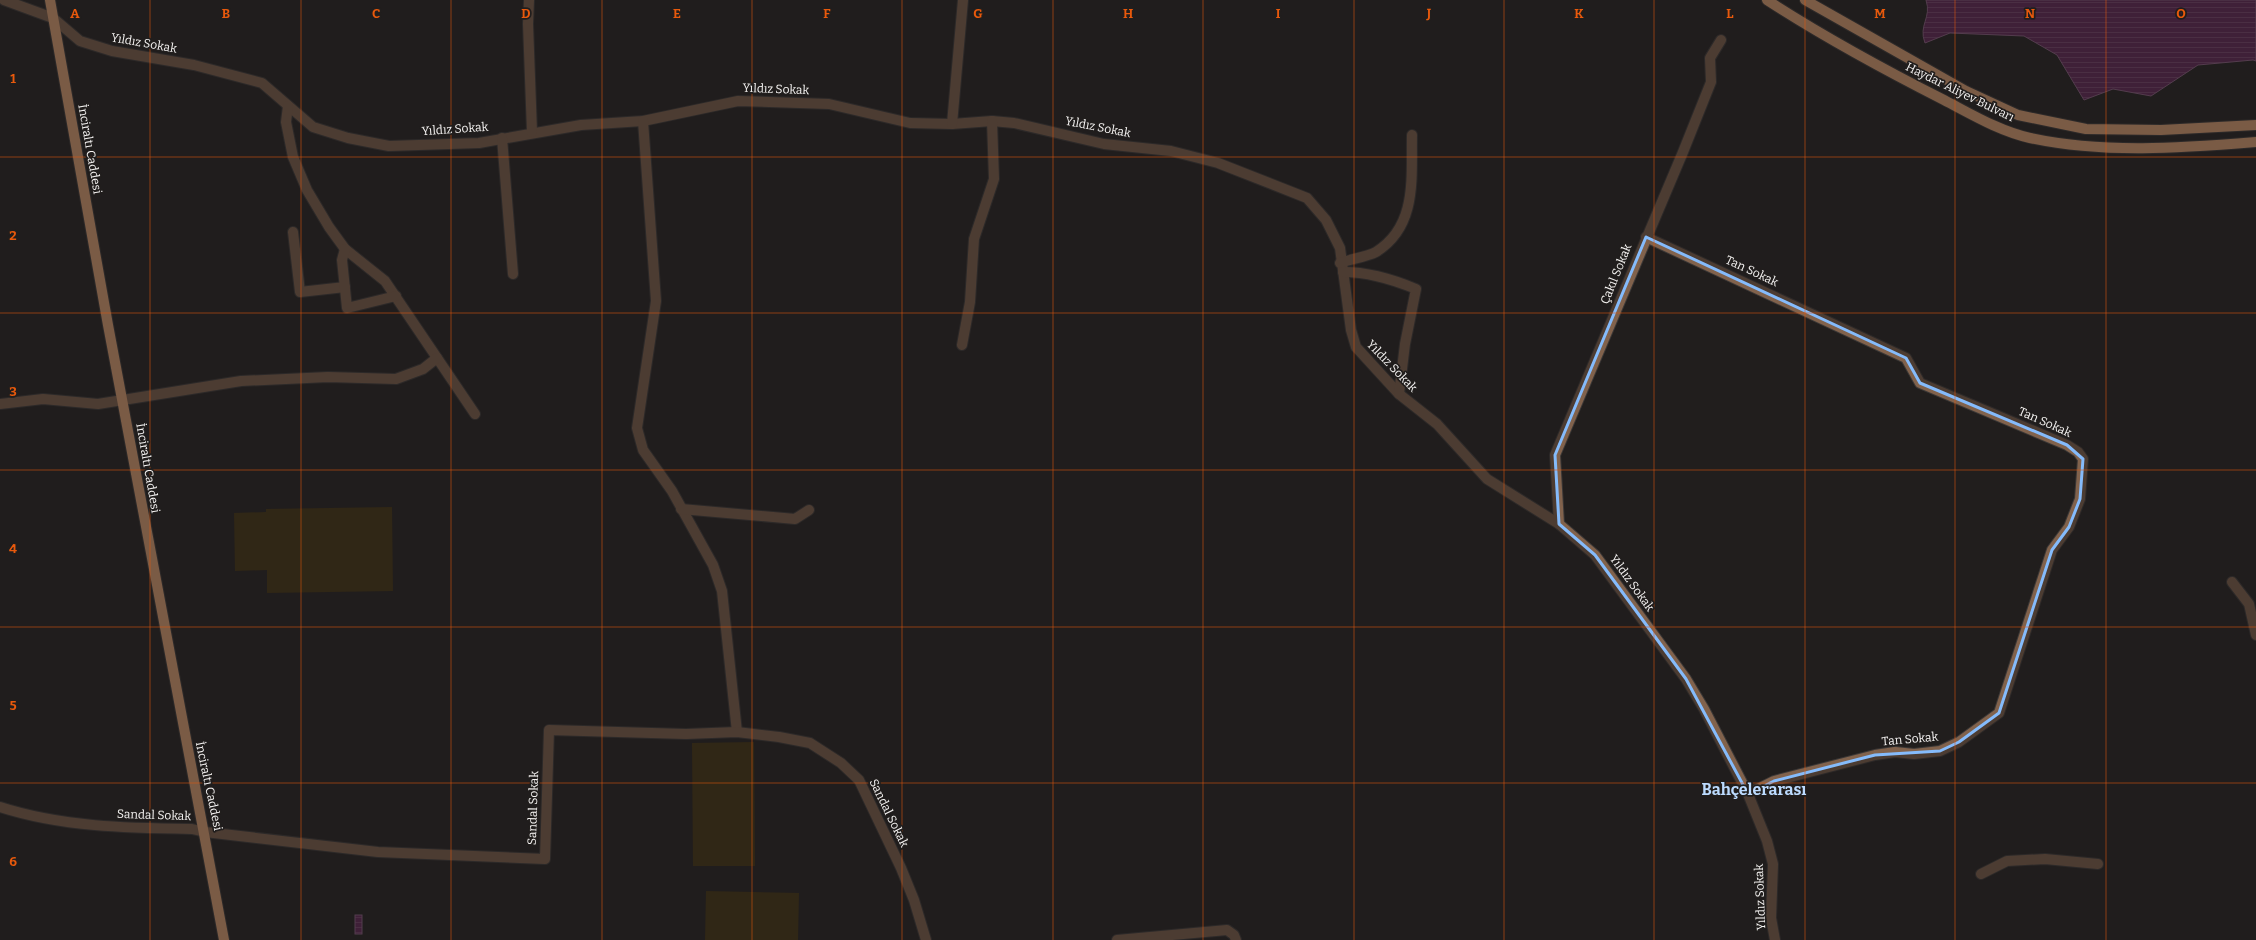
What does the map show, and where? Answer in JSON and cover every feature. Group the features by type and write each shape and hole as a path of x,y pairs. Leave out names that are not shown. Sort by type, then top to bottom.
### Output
{"main road":[{"name":"İnciraltı Caddesi","path":"50,0 181,716 205,832 224,940"},
{"path":"53,18 55,0"},
{"name":"Haydar Aliyev Bulvarı","path":"1767,0 1887,72 1990,124 2028,138 2100,149 2164,148 2256,142"},
{"name":"Haydar Aliyev Bulvarı","path":"1805,0 1966,91 2018,115 2086,129 2161,130 2256,125"}],"street":[{"name":"Yıldız Sokak","path":"4,0 53,18 80,41 112,51 194,65 262,83 313,127 348,138 389,146 479,143 532,132 581,125 643,121 738,101 829,104 910,123 952,124 992,121 1014,123 1104,144 1171,151 1218,163 1286,188 1307,198 1326,220 1340,248 1351,330 1356,347 1399,394 1437,424 1488,479 1559,524 1595,555 1686,680 1704,709 1748,794 1768,841 1773,864 1771,918 1775,940"},
{"path":"529,0 528,24 532,132"},
{"path":"952,124 963,0"},
{"name":"Çakıl Sokak","path":"1559,524 1555,455 1711,82 1710,58 1721,40"},
{"path":"288,106 286,122 293,157 307,190 345,249 377,274 396,296 475,414"},
{"path":"643,121 656,301 637,428 643,450 672,491 713,565 722,591 737,732"},
{"path":"962,345 970,302 974,239 994,180 992,121"},
{"path":"1342,267 1375,252 1396,234 1411,201 1412,135"},
{"path":"502,138 513,274"},
{"path":"293,232 300,292 345,287"},
{"name":"Tan Sokak","path":"1646,237 1906,358 1920,383 2067,445 2078,452 2083,459 2080,499 2069,527 2052,550 1999,713 1959,742 1940,751 1914,754 1895,752 1875,755 1774,781 1748,794"},
{"path":"345,249 342,260 347,308 396,296"},
{"path":"1342,267 1398,282 1416,289 1405,344 1399,394"},
{"path":"0,404 43,399 98,404 241,381 328,377 396,380 423,369 437,358"},
{"path":"681,509 795,519 809,510"},
{"path":"2232,582 2249,604 2256,635"},
{"name":"Sandal Sokak","path":"0,807 26,816 90,826 192,829 205,832 378,852 545,859 549,730 686,734 737,732 779,737 810,743 841,763 860,780 903,875 926,940"},
{"path":"1981,874 2007,861 2045,859 2098,864"},
{"path":"1117,940 1227,930 1234,935 1236,940"}],"highlighted area":[{"path":"1646,237 1906,358 1920,383 2067,445 2083,459 2080,499 2069,527 2052,550 1999,713 1959,742 1940,751 1875,755 1774,781 1748,794 1686,679 1595,555 1559,524 1555,455"}],"shaded area":[{"path":"1926,0 2256,0 2256,61 2253,60 2198,65 2151,96 2113,89 2084,100 2057,55 2024,36 1950,33 1925,43 1923,31 1927,12"},
{"path":"392,507 393,591 267,593 267,570 235,571 234,513 266,512 266,509"},
{"path":"754,742 755,866 693,866 692,743"},
{"path":"706,891 799,893 798,940 705,940"},
{"path":"355,915 362,915 362,934 355,934"}],"district":[{"name":"Bahçelerarası","path":"1754,789"}]}
